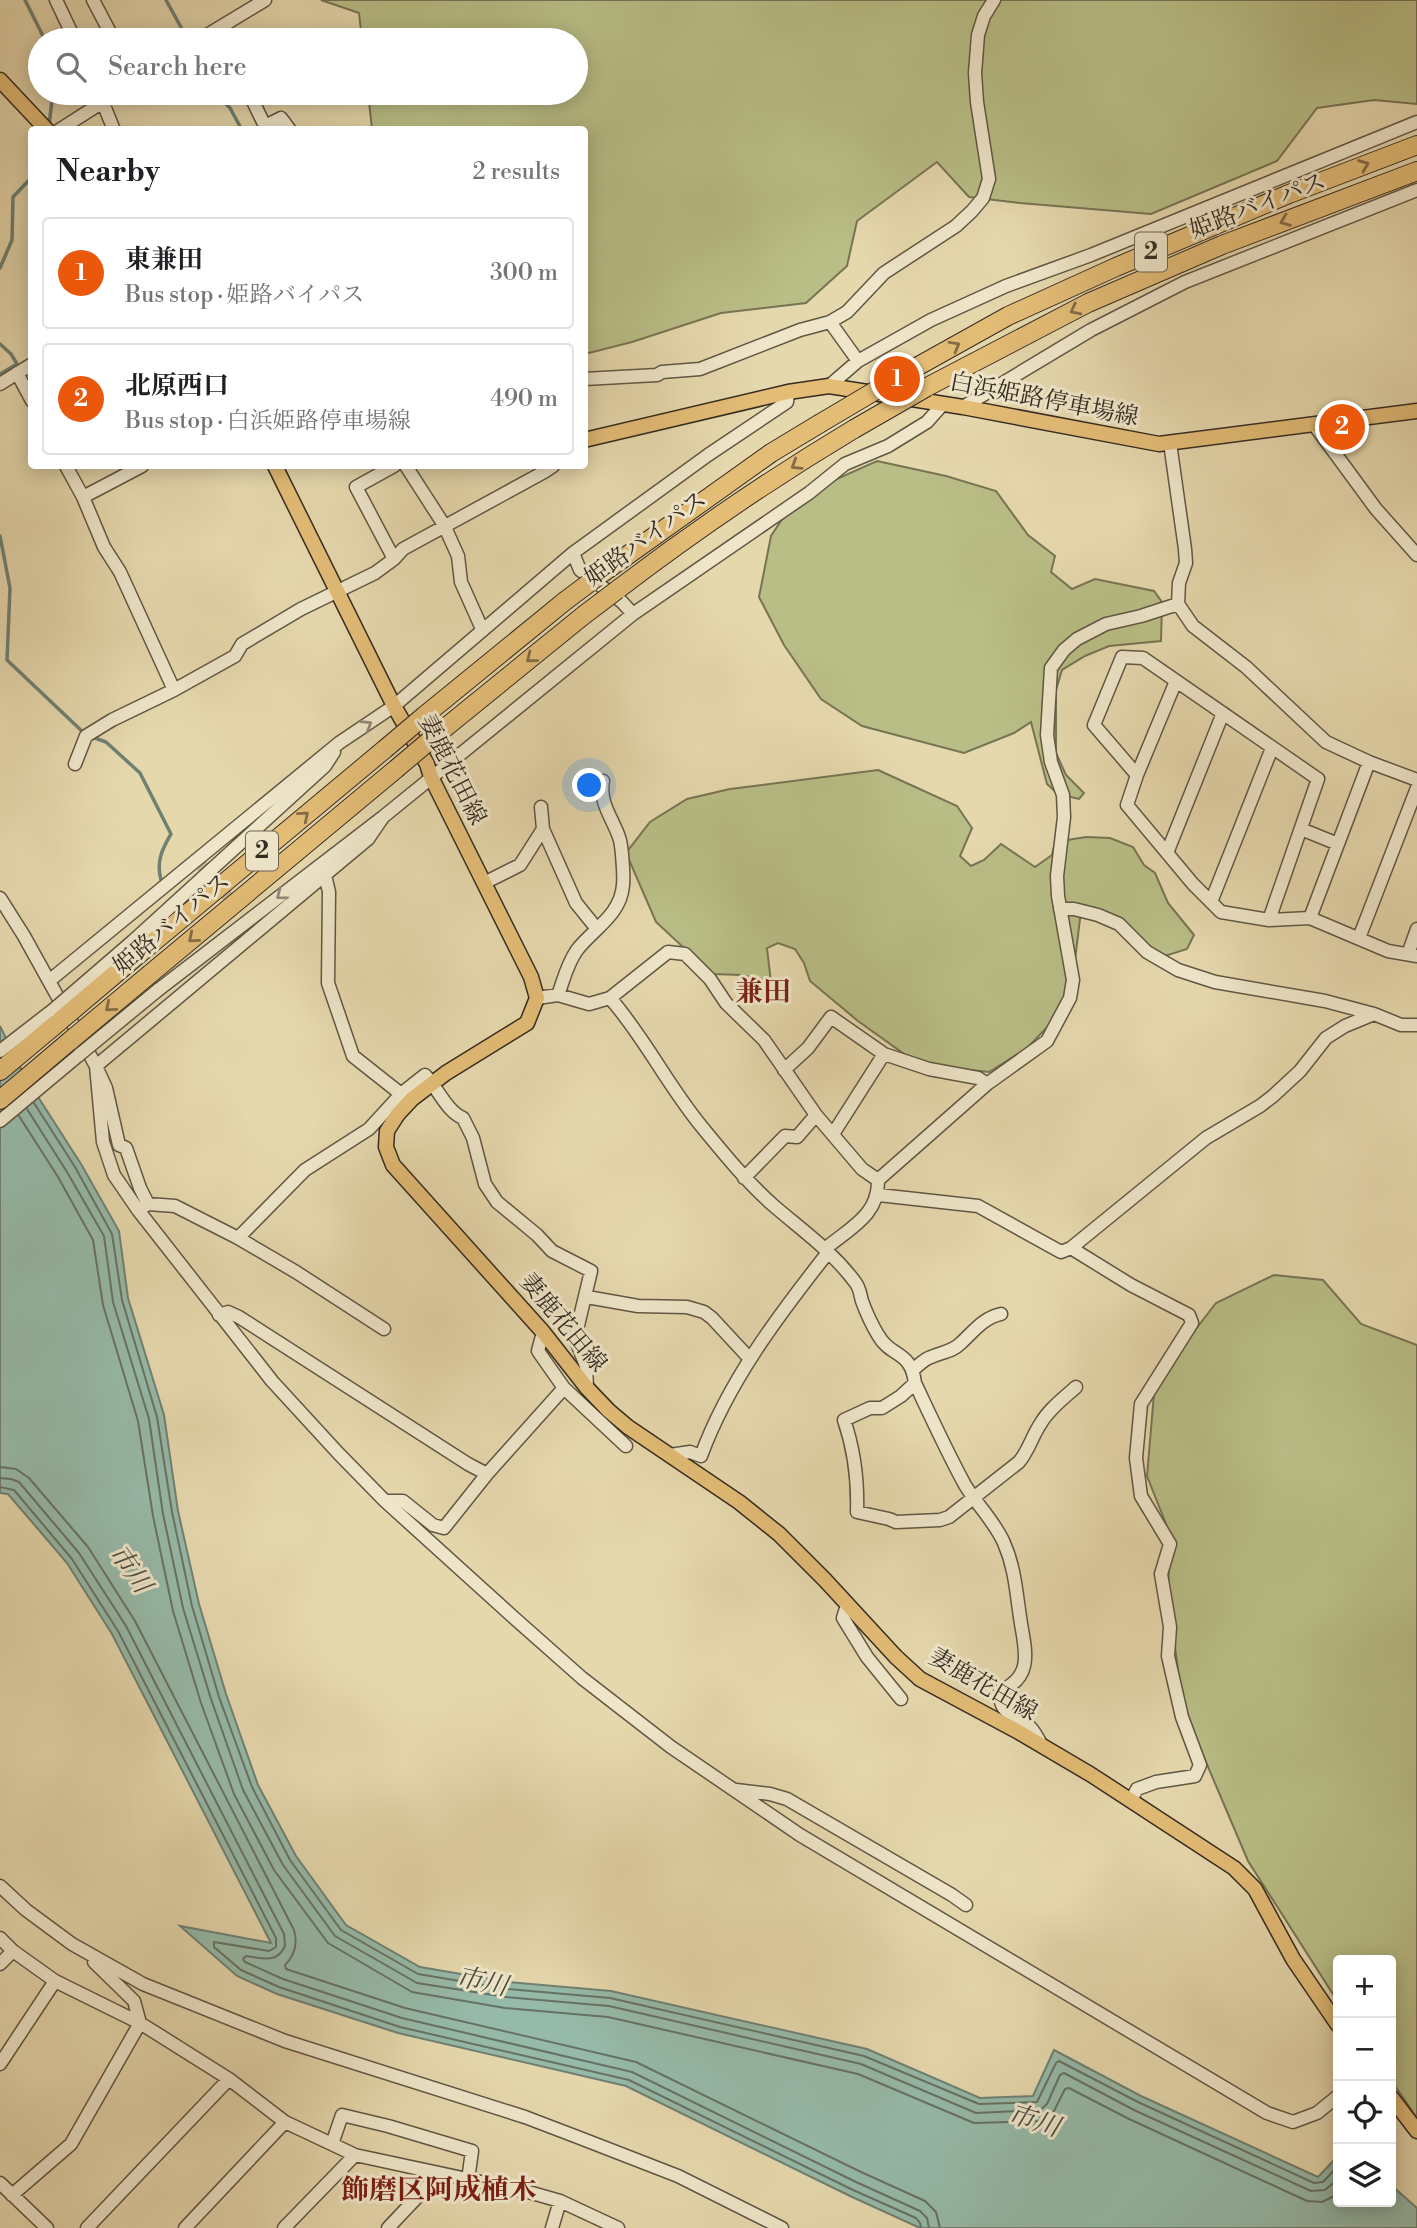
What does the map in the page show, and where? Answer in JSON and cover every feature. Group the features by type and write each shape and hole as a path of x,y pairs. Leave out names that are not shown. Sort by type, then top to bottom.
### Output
{"highway":[{"name":"姫路バイパス","path":"0,1071 26,1039 565,601 771,453 1008,316 1289,194 1417,145"},
{"name":"姫路バイパス","path":"0,1100 45,1073 154,982 396,769 584,615 672,548 794,465 927,387 1088,303 1222,245 1417,171"}],"main road":[{"path":"0,80 44,126"},
{"name":"白浜姫路停車場線","path":"588,439 788,391 828,386 963,407 1159,444 1417,411"},
{"name":"妻鹿花田線","path":"276,469 394,706 427,764 431,777 531,977 537,998 527,1023 433,1083 398,1114 387,1131 386,1147 393,1165 609,1410 628,1427 739,1502 779,1534 920,1679 1042,1746 1131,1800 1234,1868 1255,1889 1293,1959 1333,2018"},
{"path":"1396,2104 1417,2131"}],"street":[{"path":"56,0 69,28"},
{"path":"93,0 108,28"},
{"path":"229,28 265,0"},
{"path":"588,379 657,375 662,372 700,369 800,330 830,323 847,312 884,273 956,226 983,198 989,179 975,73 978,35 984,16 994,0"},
{"path":"64,126 91,105"},
{"path":"104,105 112,126"},
{"path":"255,105 265,126 281,118 287,126"},
{"path":"828,386 858,361 931,320 1006,286 1091,255 1417,122"},
{"path":"963,407 1091,330 1185,282 1417,190"},
{"path":"830,323 858,361"},
{"path":"0,384 28,366"},
{"path":"17,373 28,394"},
{"path":"49,981 339,743 394,706 573,552 787,402 788,391"},
{"path":"154,982 383,817 633,614 809,494 845,464 888,446 927,422 943,404"},
{"path":"1315,426 1376,509 1417,555"},
{"path":"1170,443 1186,563 1179,583 1178,604 1193,626 1246,667 1326,742 1417,780"},
{"path":"68,469 104,547 120,572 174,690"},
{"path":"83,497 126,469"},
{"path":"389,469 356,487 394,559"},
{"path":"408,469 444,525 458,556 461,582 482,629"},
{"path":"75,764 86,736 235,656 242,644 301,609 375,573 403,549 548,469"},
{"path":"573,552 580,570 622,602 633,614"},
{"path":"826,1248 859,1223 878,1195 878,1180 987,1084 1047,1041 1070,998 1073,980 1057,876 1065,817 1063,795 1051,762 1047,735 1051,668 1064,650 1077,639 1106,624 1178,604"},
{"path":"1137,775 1094,725 1122,657 1143,658 1318,779 1269,920"},
{"path":"1176,681 1127,805 1210,902 1221,912 1269,920 1310,918 1388,951 1412,955 1417,929"},
{"path":"1167,853 1223,713"},
{"path":"136,948 326,766 339,743"},
{"path":"1210,902 1272,748"},
{"path":"1310,918 1369,762"},
{"path":"558,995 568,964 579,947 611,915 623,886 620,839 603,801 603,781"},
{"path":"1359,939 1417,788"},
{"path":"541,807 543,829 576,903 593,924"},
{"path":"96,1066 368,839 383,817"},
{"path":"484,883 520,865 543,829"},
{"path":"1301,829 1338,844"},
{"path":"325,875 329,892 328,983 353,1056 401,1094"},
{"path":"0,898 24,936 107,1088 120,1144 126,1148 140,1188 143,1207"},
{"path":"1060,909 1074,909 1098,915 1119,924 1147,952 1178,970 1215,982 1325,1002 1374,1014 1401,1025 1417,1026"},
{"path":"537,998 558,995 589,1004 610,998 668,951 685,954 710,979 726,1003 764,1040 816,1115 862,1169 878,1180"},
{"path":"610,998 632,1024 690,1113 744,1178 826,1248 858,1285 862,1302 878,1337 906,1359 913,1370 915,1383 973,1497 1004,1542 1017,1583 1026,1651 1022,1674 1016,1682 1000,1691 1000,1703 1004,1710 1031,1728 1042,1746"},
{"path":"878,1195 978,1206 1061,1252 1071,1248 1206,1138 1267,1101 1300,1071 1326,1038 1345,1026 1374,1014"},
{"path":"784,1070 808,1048 831,1017 884,1054 929,1069 978,1078 987,1084"},
{"path":"0,1051 26,1039"},
{"path":"833,1134 884,1054"},
{"path":"96,1066 103,1142 114,1175 143,1207 219,1315 272,1381 385,1501 582,1678 671,1747 800,1835 1267,2113 1293,2122 1317,2113 1333,2100"},
{"path":"0,1121 45,1073"},
{"path":"237,1238 305,1170 369,1129 401,1094 425,1075 455,1115 463,1118 473,1138 485,1184 497,1202 552,1251 592,1271 575,1338 586,1366 587,1388"},
{"path":"744,1178 785,1136 797,1137 816,1115"},
{"path":"143,1207 175,1206 296,1272 384,1329"},
{"path":"670,1455 690,1452 701,1456 710,1430 750,1359 826,1255 826,1248"},
{"path":"1071,1248 1131,1285 1189,1315 1192,1323 1141,1404 1136,1458 1141,1496 1170,1544 1161,1574 1170,1627 1168,1656 1182,1717 1200,1765 1195,1776 1137,1788 1131,1800"},
{"path":"587,1297 638,1306 687,1307 704,1312 750,1359"},
{"path":"219,1315 228,1312 239,1317 487,1474"},
{"path":"913,1370 930,1357 948,1352 990,1317 1001,1314"},
{"path":"543,1332 538,1350 564,1388 626,1446"},
{"path":"915,1383 882,1408 870,1408 844,1420 858,1489 857,1512 895,1522 931,1522 949,1517 1026,1454 1046,1414 1076,1387"},
{"path":"385,1501 402,1501 433,1525 444,1528 487,1474 564,1388"},
{"path":"602,1425 609,1410"},
{"path":"847,1605 843,1618 867,1657 901,1699"},
{"path":"732,1789 787,1799 965,1905"},
{"path":"0,1886 120,1985 134,2001 139,2023 71,2144 12,2195"},
{"path":"0,1938 13,1951 55,1981 139,2023 229,2079 285,2123 355,2155 561,2201 618,2228"},
{"path":"72,1944 143,1984 285,2041 525,2116 678,2176 782,2228"},
{"path":"0,1964 13,1951"},
{"path":"0,2064 55,1981"},
{"path":"87,2228 229,2079"},
{"path":"332,2144 342,2115 388,2126 472,2151 468,2180"},
{"path":"185,2228 285,2123"},
{"path":"284,2228 355,2155"},
{"path":"397,2225 439,2174"},
{"path":"0,2183 47,2228"},
{"path":"552,2228 561,2201"}],"green space":[{"path":"321,0 1417,0 1417,104 1374,100 1317,108 1277,161 1151,214 969,197 937,162 857,221 847,266 806,303 721,313 588,353 588,126 372,126 369,105 588,105 588,28 361,28 359,13"},
{"path":"877,461 946,476 996,491 1028,535 1055,556 1051,572 1072,589 1095,579 1154,591 1162,602 1161,641 1109,646 1062,670 1056,690 1056,753 1066,775 1084,793 1079,799 1058,794 1047,784 1031,722 1014,733 964,753 862,726 821,699 784,645 759,597 771,536 783,518 821,486"},
{"path":"878,770 957,806 972,828 960,856 971,866 984,860 1001,844 1035,867 1052,855 1055,842 1086,837 1110,838 1133,847 1144,865 1155,873 1168,903 1194,935 1187,949 1162,957 1086,907 1080,919 1073,976 1060,1014 1026,1049 989,1072 943,1067 907,1056 858,1021 810,981 804,963 795,949 778,943 767,948 771,982 742,975 712,974 656,922 626,853 650,822 687,799 730,789"},
{"path":"1274,1275 1323,1280 1361,1324 1417,1345 1417,2118 1396,2087 1396,1955 1333,1955 1333,1994 1248,1861 1183,1708 1168,1594 1170,1534 1147,1476 1155,1382 1216,1303"}],"water":[{"name":"市川","path":"0,1026 24,1075 81,1164 119,1231 128,1298 164,1415 178,1511 199,1604 226,1694 258,1785 296,1856 346,1925 420,1967 508,1982 611,1991 867,2049 980,2098 1033,2096 1054,2050 1141,2096 1318,2177 1333,2161 1333,2207 1396,2207 1396,2189 1417,2208 1417,2228 920,2228 626,2086 398,2033 277,1994 237,1976 180,1926 271,1943 112,1634 67,1563 8,1494 0,1493"}],"waterway":[{"path":"25,0 39,28"},
{"path":"166,0 181,28"},
{"path":"49,125 52,105"},
{"path":"227,105 240,126"},
{"path":"0,268 12,240 13,197 28,181"},
{"path":"0,344 17,364 0,374"},
{"path":"0,536 10,588 7,660 85,734"},
{"path":"92,737 106,742 140,773 171,834 161,856 161,880"}],"tunnel":[{"path":"197,860 257,931"}],"place":[{"name":"東兼田","path":"897,379"},
{"name":"北原西口","path":"1342,427"}],"district":[{"name":"兼田","path":"763,992"},
{"name":"飾磨区阿成植木","path":"439,2190"}]}
